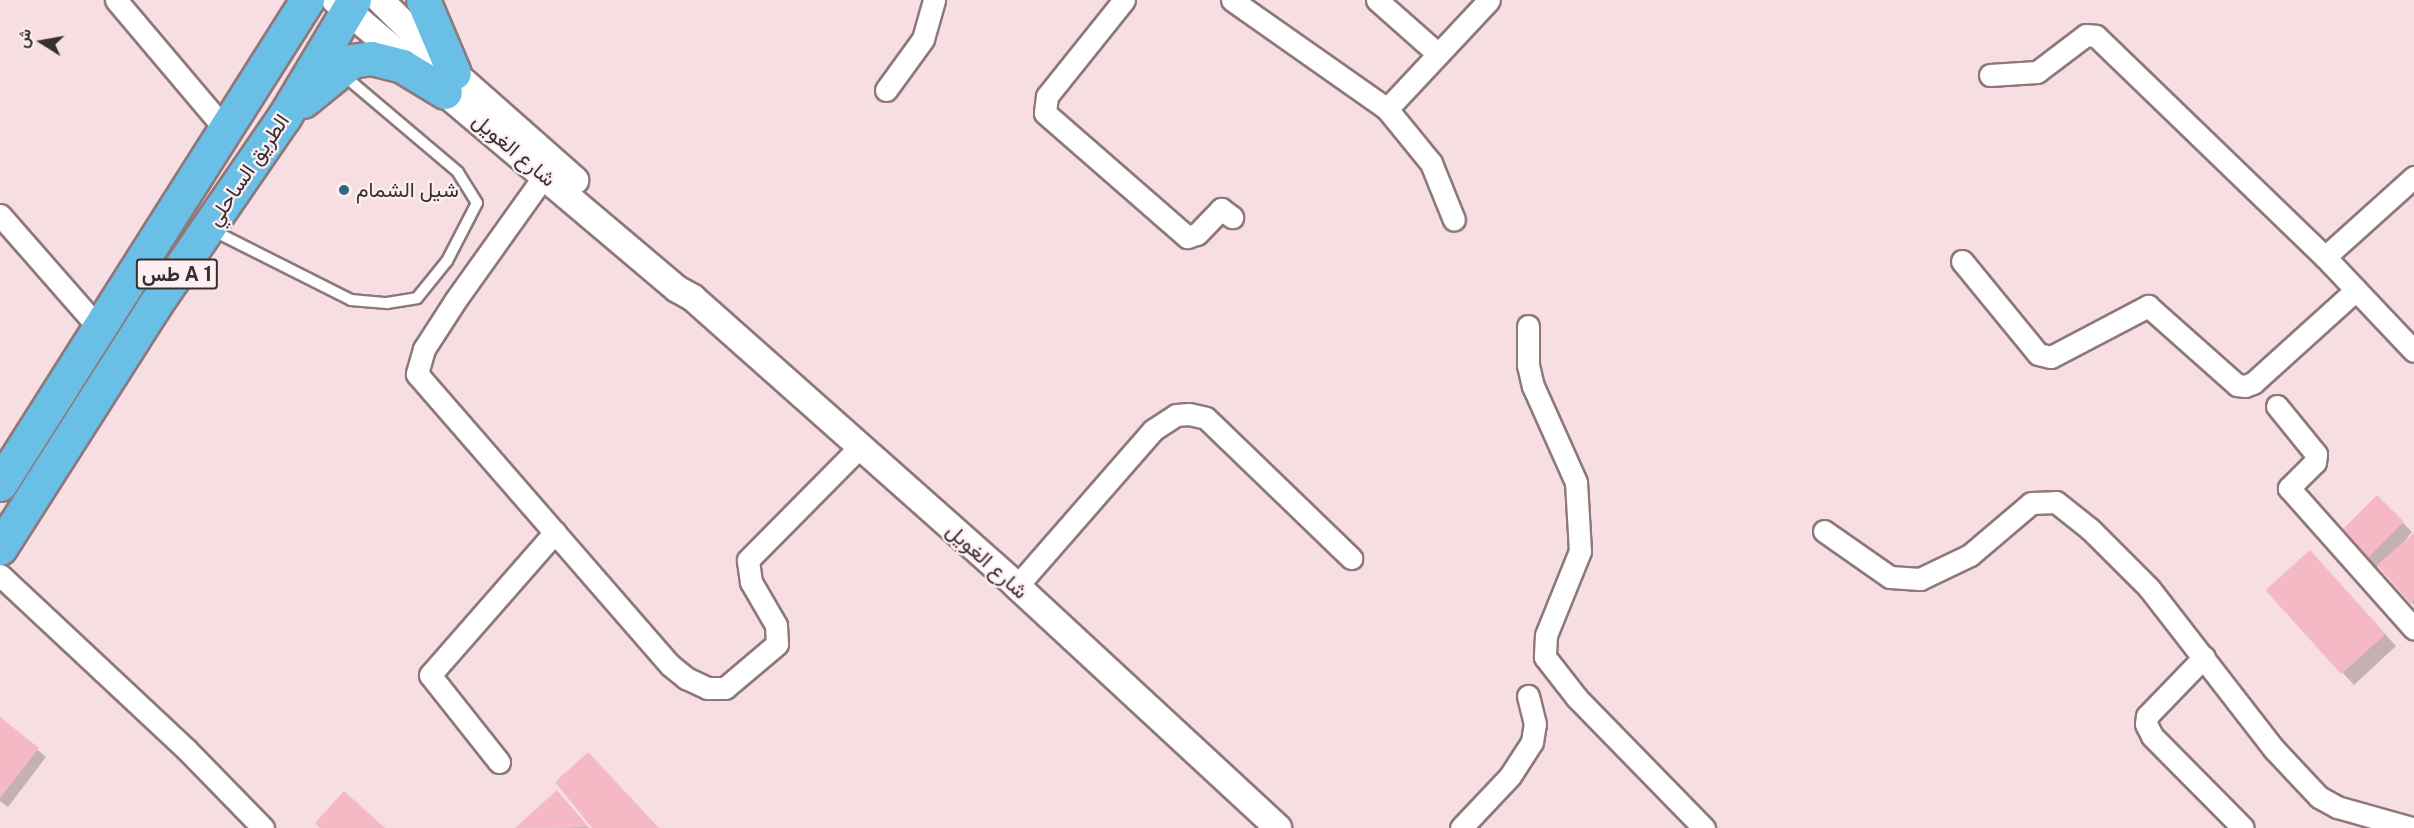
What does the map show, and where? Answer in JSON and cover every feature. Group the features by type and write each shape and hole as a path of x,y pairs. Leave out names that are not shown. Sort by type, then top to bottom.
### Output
{"highway":[{"name":"الطريق الساحلي","path":"0,484 307,0"},
{"path":"423,0 450,82"},
{"name":"الطريق الساحلي","path":"0,548 154,306 284,117 346,3"},
{"path":"284,117 352,61 371,58 450,82"}],"street":[{"path":"116,0 226,130"},
{"name":"شارع الغويل","path":"381,0 450,82 544,176 677,289 693,298 859,448 1017,586 1278,828"},
{"path":"886,90 923,39 934,0"},
{"path":"1124,0 1047,96 1045,112 1187,237 1197,234 1219,210 1232,217"},
{"path":"1232,0 1387,109 1426,154 1454,220"},
{"path":"1377,0 1438,54"},
{"path":"1387,109 1489,0"},
{"name":"شارع الغويل","path":"346,3 450,82 681,276 693,298"},
{"path":"1990,75 2037,72 2086,35 2096,36 2325,257 2414,351"},
{"path":"544,176 454,301 424,349 417,374 670,665 707,688 726,688 779,640 776,625 751,582 748,560 859,448"},
{"path":"2325,257 2414,177"},
{"path":"0,215 99,328"},
{"path":"1962,261 2038,354 2051,357 2148,306 2237,385 2245,386 2253,383 2356,290"},
{"path":"1528,326 1528,365 1533,386 1576,482 1578,505 1580,551 1546,635 1545,657 1577,698 1704,828"},
{"path":"2277,406 2316,454 2315,462 2289,488 2414,629"},
{"path":"1017,586 1153,430 1168,419 1189,414 1206,418 1351,558"},
{"path":"1824,531 1890,577 1920,579 1970,555 2031,503 2056,502 2090,529 2149,588 2273,748 2319,797 2337,807 2411,828"},
{"path":"499,762 429,675 555,532"},
{"path":"0,575 187,750 263,828"},
{"path":"2204,657 2147,716 2146,724 2152,736 2243,828"},
{"path":"1461,828 1510,776 1532,742 1535,724 1527,696"}],"lane":[{"path":"209,229 351,300 387,303 417,298 447,261 477,203 458,172 338,71"}],"building":[{"path":"2377,495 2404,522 2366,560 2339,533"},
{"path":"2414,533 2414,600 2410,603 2377,565"},
{"path":"2310,550 2386,634 2341,674 2265,590"},
{"path":"0,717 39,748 0,798"},
{"path":"588,752 659,828 592,828 555,782"},
{"path":"557,790 588,827 515,828"},
{"path":"344,791 385,828 320,828 315,823"}],"place":[{"name":"شيل الشمام","path":"344,190"}]}
